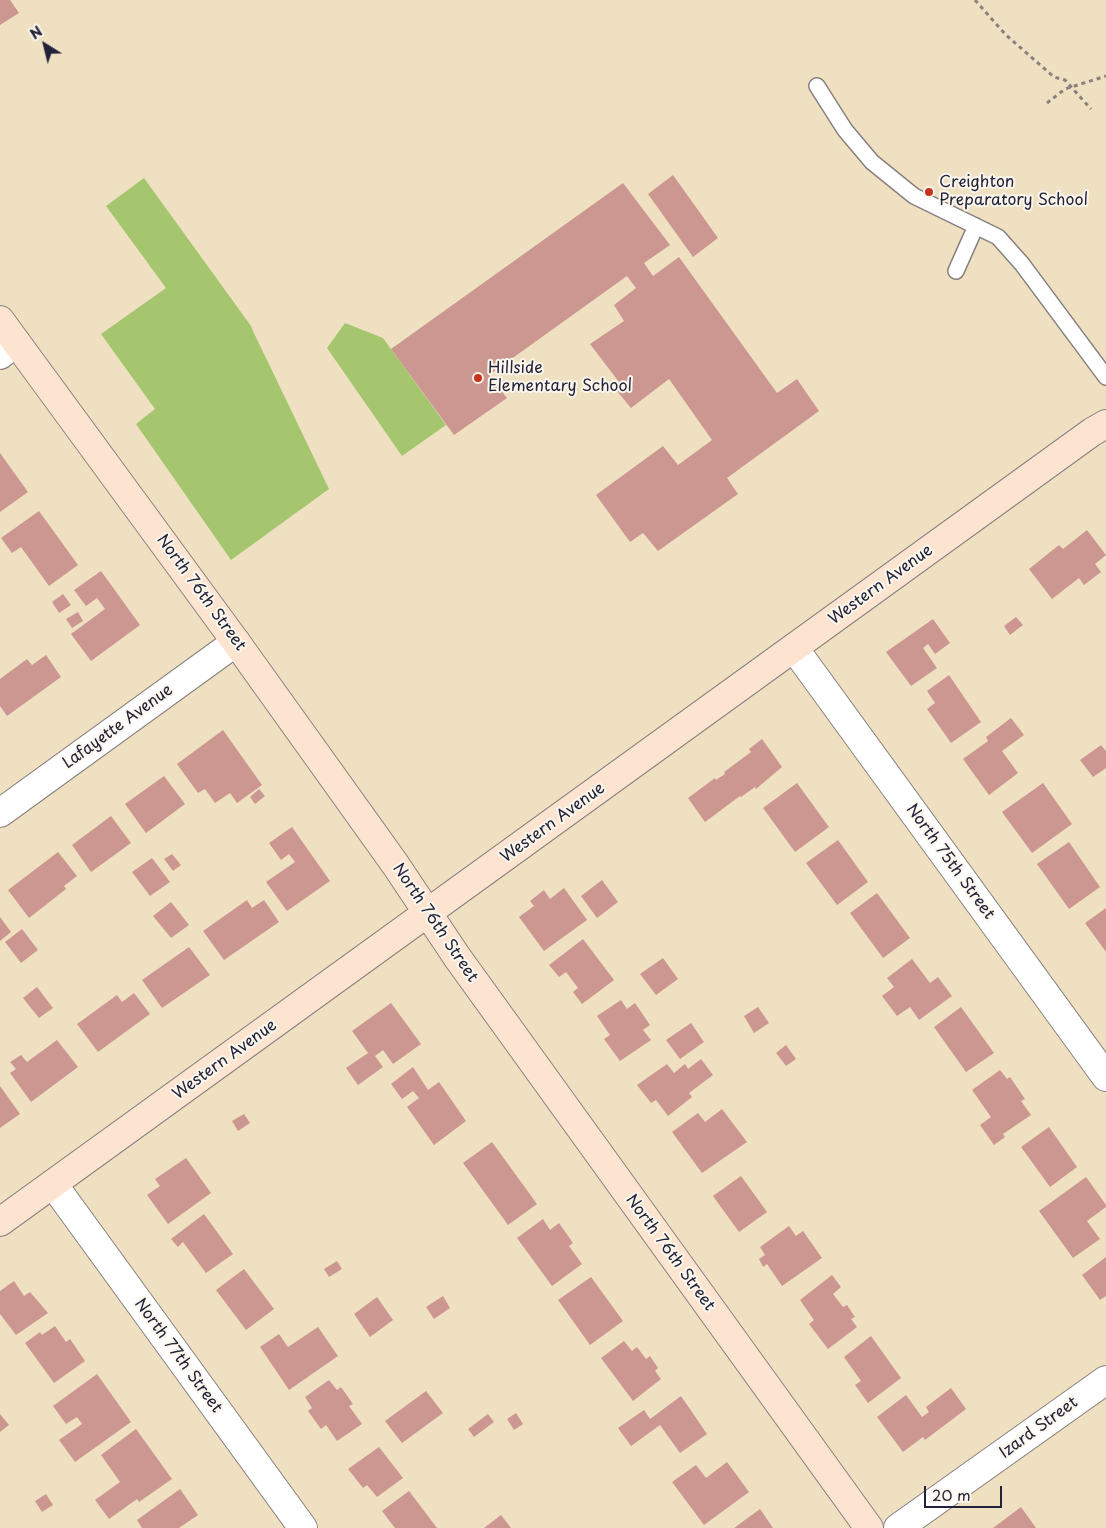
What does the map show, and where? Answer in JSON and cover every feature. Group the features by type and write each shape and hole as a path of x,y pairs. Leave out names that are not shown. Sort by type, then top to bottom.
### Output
{"street":[{"name":"North 76th Street","path":"0,320 8,349 236,642 429,912 463,965 868,1528"},
{"name":"Western Avenue","path":"0,1222 1092,432 1106,424"},
{"name":"Lafayette Avenue","path":"0,813 236,642"},
{"name":"North 75th Street","path":"794,648 1106,1077"},
{"name":"North 77th Street","path":"53,1184 303,1528"},
{"name":"Izard Street","path":"898,1528 1106,1380"}],"lane":[{"path":"817,86 845,130 872,162 914,196 998,237 1022,264 1106,377"},
{"path":"956,271 976,226"}],"path":[{"path":"976,0 1006,35 1050,73 1065,80 1072,86 1091,109"},
{"path":"1047,103 1064,88 1106,76"}],"green space":[{"path":"144,178 251,326 329,489 231,560 136,424 155,409 101,334 166,288 106,206"},
{"path":"345,323 383,338 446,425 402,456 327,348"}],"building":[{"path":"0,0 10,0 19,13 0,25"},
{"path":"673,175 718,238 693,257 648,194"},
{"path":"623,183 670,245 644,263 653,276 679,257 777,393 797,379 819,411 727,478 738,494 658,551 643,533 630,542 596,495 663,446 678,465 712,440 669,379 631,408 617,391 622,386 590,344 624,321 614,305 636,288 627,276 489,375 507,398 454,435 391,349"},
{"path":"0,453 28,492 0,512"},
{"path":"39,511 78,565 49,586 21,547 12,553 1,538"},
{"path":"1087,530 1106,555 1095,564 1101,572 1084,585 1079,578 1052,599 1029,569 1059,545 1063,549"},
{"path":"101,571 140,625 91,661 71,634 105,609 97,598 86,606 74,590"},
{"path":"63,594 71,605 59,613 52,602"},
{"path":"78,612 83,621 72,628 66,619"},
{"path":"1016,617 1023,625 1010,635 1004,626"},
{"path":"933,619 950,643 935,654 928,644 923,648 937,668 911,686 886,652"},
{"path":"46,655 61,677 7,716 0,706 0,679 27,659 32,665"},
{"path":"949,675 981,722 951,743 927,709 935,703 927,691"},
{"path":"1011,718 1024,735 1002,751 1018,773 989,795 963,759 988,741 986,737"},
{"path":"223,730 262,785 237,803 230,793 215,803 205,789 198,793 177,764"},
{"path":"762,739 782,767 756,789 755,787 740,796 705,822 688,798 715,778 716,780 725,774 724,772 751,752 749,749"},
{"path":"1101,745 1106,751 1106,768 1093,777 1080,760"},
{"path":"164,776 185,804 146,833 125,804"},
{"path":"797,783 829,827 795,852 763,808"},
{"path":"1043,783 1072,824 1032,853 1002,812"},
{"path":"259,789 265,796 255,804 250,797"},
{"path":"111,816 131,843 91,872 72,845"},
{"path":"292,827 330,881 287,911 266,882 295,862 289,854 281,860 269,843"},
{"path":"838,840 868,882 837,905 806,863"},
{"path":"1069,842 1100,887 1069,909 1037,864"},
{"path":"58,852 77,876 64,886 66,889 29,918 8,890"},
{"path":"172,854 181,865 173,871 164,859"},
{"path":"152,858 170,882 150,896 132,872"},
{"path":"602,880 618,902 597,918 581,896"},
{"path":"564,888 587,920 544,951 519,917 534,906 530,901 544,890 550,899"},
{"path":"877,893 910,938 883,958 850,913"},
{"path":"247,900 252,908 264,900 279,922 224,960 203,931"},
{"path":"171,902 189,925 171,938 153,916"},
{"path":"1106,908 1106,952 1085,923"},
{"path":"0,917 11,932 0,941"},
{"path":"22,929 38,950 21,963 5,942"},
{"path":"583,939 614,980 582,1004 573,992 578,988 566,972 559,977 549,965"},
{"path":"189,947 210,975 162,1008 142,980"},
{"path":"663,958 678,979 656,995 640,974"},
{"path":"912,959 930,983 938,977 952,996 919,1020 910,1007 897,1016 882,996 894,987 887,978"},
{"path":"37,987 53,1008 39,1018 23,998"},
{"path":"134,993 150,1014 98,1052 77,1024 117,995 122,1002"},
{"path":"621,1000 627,1009 635,1003 650,1025 643,1030 651,1040 620,1061 604,1039 610,1035 597,1016"},
{"path":"391,1003 421,1044 393,1064 383,1050 375,1056 383,1067 358,1085 346,1068 368,1053 352,1031"},
{"path":"758,1007 769,1023 754,1033 744,1016"},
{"path":"961,1007 994,1053 966,1072 934,1027"},
{"path":"691,1023 704,1042 680,1059 666,1040"},
{"path":"57,1040 78,1067 31,1102 10,1073 16,1069 10,1062 21,1055 27,1062"},
{"path":"786,1045 796,1059 786,1066 776,1053"},
{"path":"701,1059 713,1075 689,1093 692,1097 668,1116 656,1100 651,1103 637,1085 667,1064 674,1073 685,1064 688,1069"},
{"path":"413,1067 428,1090 439,1082 466,1121 434,1145 407,1107 419,1098 413,1091 402,1099 391,1084"},
{"path":"1000,1070 1007,1079 1010,1077 1025,1099 1021,1101 1031,1115 1003,1134 1005,1137 994,1145 980,1125 991,1117 972,1090"},
{"path":"0,1086 20,1114 0,1128"},
{"path":"722,1109 747,1142 702,1173 672,1132 698,1113 705,1122"},
{"path":"244,1114 250,1123 238,1131 232,1121"},
{"path":"1049,1127 1077,1167 1050,1187 1021,1147"},
{"path":"492,1142 537,1204 508,1225 463,1163"},
{"path":"186,1158 211,1193 168,1224 147,1195 160,1186 155,1179"},
{"path":"741,1176 767,1212 739,1232 713,1196"},
{"path":"1086,1177 1106,1207 1087,1221 1100,1239 1073,1258 1039,1211"},
{"path":"204,1214 233,1254 206,1273 183,1242 178,1247 171,1239"},
{"path":"543,1219 550,1230 559,1223 573,1243 569,1246 582,1264 552,1286 517,1238"},
{"path":"789,1226 796,1236 803,1231 822,1258 782,1286 767,1264 763,1267 759,1259 765,1255 760,1247"},
{"path":"1106,1257 1106,1296 1100,1300 1082,1275"},
{"path":"337,1261 342,1269 329,1277 324,1269"},
{"path":"244,1269 274,1309 246,1330 216,1290"},
{"path":"832,1275 841,1287 833,1294 843,1307 847,1305 855,1317 851,1319 857,1327 828,1349 809,1324 814,1320 800,1300"},
{"path":"591,1277 623,1321 590,1345 558,1300"},
{"path":"14,1281 24,1296 30,1292 48,1313 16,1335 0,1314 0,1291"},
{"path":"443,1296 450,1308 434,1319 426,1307"},
{"path":"377,1297 393,1320 370,1337 354,1314"},
{"path":"55,1326 66,1342 70,1339 85,1361 54,1383 25,1343 40,1332 42,1335"},
{"path":"318,1327 338,1356 289,1390 260,1347 279,1334 288,1347"},
{"path":"871,1336 901,1378 868,1403 855,1385 861,1381 844,1357"},
{"path":"624,1341 632,1351 637,1347 646,1359 650,1356 658,1368 655,1371 661,1379 633,1401 601,1358"},
{"path":"97,1374 131,1422 75,1462 59,1440 82,1424 77,1417 66,1424 53,1406"},
{"path":"329,1380 337,1390 341,1387 353,1404 349,1406 362,1424 337,1441 326,1425 321,1429 308,1411 312,1408 305,1397"},
{"path":"951,1388 966,1409 925,1440 923,1437 903,1452 877,1417 906,1395 922,1417 929,1412 926,1407"},
{"path":"426,1391 443,1413 402,1443 385,1421"},
{"path":"681,1396 707,1434 680,1453 660,1425 631,1446 618,1428 644,1410 650,1419"},
{"path":"516,1413 523,1424 514,1430 507,1419"},
{"path":"0,1414 9,1425 0,1432"},
{"path":"488,1414 494,1422 474,1437 468,1429"},
{"path":"136,1429 172,1479 139,1502 137,1499 109,1519 95,1500 120,1482 101,1455"},
{"path":"379,1447 403,1478 377,1497 367,1485 363,1488 348,1469"},
{"path":"727,1462 749,1492 704,1525 672,1482 696,1465 706,1478"},
{"path":"180,1489 198,1515 179,1528 142,1528 137,1520"},
{"path":"409,1491 437,1528 395,1528 382,1511"},
{"path":"46,1494 53,1505 42,1512 35,1501"},
{"path":"1021,1507 1036,1528 993,1528"},
{"path":"760,1509 773,1528 734,1528"},
{"path":"501,1515 511,1528 484,1528"}],"place":[{"name":"Creighton Preparatory School","path":"929,192"},
{"name":"Hillside Elementary School","path":"478,378"}]}
